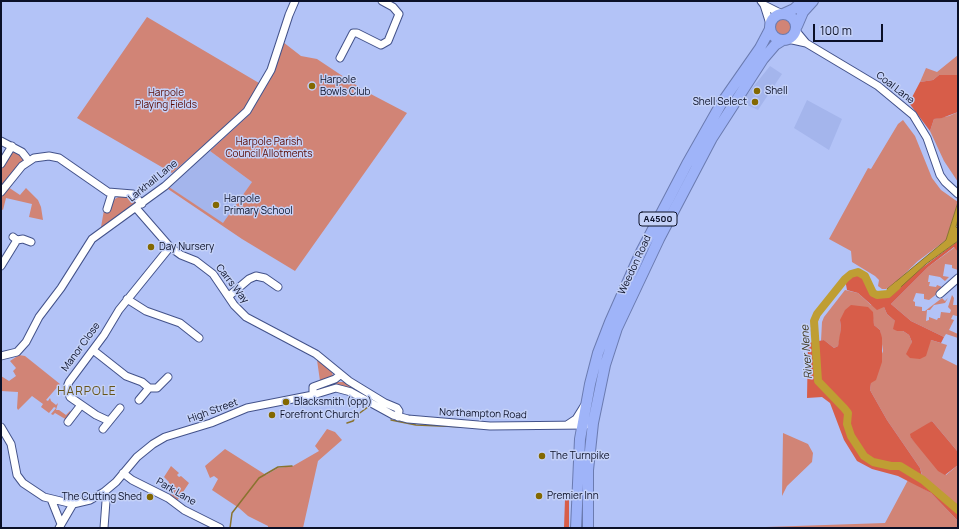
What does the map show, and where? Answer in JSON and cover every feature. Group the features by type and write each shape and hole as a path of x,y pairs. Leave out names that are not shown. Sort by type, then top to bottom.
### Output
{"highway":[{"path":"803,1 794,9 775,16 770,27 775,37 786,40 797,28 803,12 813,1"},
{"path":"782,14 793,18 797,28"},
{"name":"Weedon Road","path":"576,528 580,439 586,404 603,339 641,252 721,104 760,48 770,27"},
{"name":"Weedon Road","path":"588,528 588,470 593,423 603,372 615,334 627,304 712,138 734,102 770,50 786,40"}],"street":[{"name":"Larkhall Lane","path":"1,356 7,356 17,352 26,342 39,317 62,288 92,239 165,186 247,111 271,70 288,15 295,1"},
{"path":"340,58 353,33 357,33 381,45 388,41 400,14 393,7 382,1"},
{"path":"762,3 782,14"},
{"path":"762,3 770,27"},
{"name":"Coal Lane","path":"797,28 806,43"},
{"name":"Coal Lane","path":"786,40 806,43 878,86 913,115 927,138 940,175 958,194"},
{"path":"1,141 22,152 29,161"},
{"path":"1,164 12,146"},
{"path":"1,192 22,166 29,161 44,156 59,158 112,193 107,209"},
{"name":"Carrs Way","path":"112,193 133,194 139,206 170,247 207,268 214,274 234,305 246,317 316,354 340,375 385,403 397,408 399,411 398,417"},
{"path":"1,266 15,238 30,242"},
{"name":"Manor Close","path":"109,421 96,415 70,397 67,387 74,373 93,350 127,299 170,247"},
{"path":"229,296 249,279 256,276 265,278 278,287"},
{"path":"945,292 958,278"},
{"path":"127,299 146,311 180,323 199,338"},
{"path":"93,350 126,376 142,382 149,388 157,388 168,377"},
{"path":"313,395 313,386 335,379 340,375"},
{"path":"138,400 149,388"},
{"name":"High Street","path":"1,427 14,450 19,479 34,492 50,499 73,504 90,500 104,492 147,448 165,437 211,424 247,408 313,395 336,388 344,389 398,417"},
{"path":"580,439 569,426 576,419 586,404"},
{"path":"68,422 81,405"},
{"path":"103,429 120,408"},
{"name":"Northampton Road","path":"398,417 425,422 465,424 582,426 593,423"},
{"name":"Park Lane","path":"123,473 132,480 168,498 184,510 220,528"},
{"path":"104,492 106,501 104,528"},
{"path":"50,499 60,526"},
{"path":"60,526 73,504"}],"shaded area":[{"path":"770,66 782,74 758,110 741,102"},
{"path":"939,75 958,75 958,112 942,118 934,119 930,131 909,103 920,82 933,80"},
{"path":"807,100 842,119 829,150 794,128"},
{"name":"Harpole Primary School","path":"210,151 252,182 223,224 169,187"},
{"path":"958,202 958,219 956,227 958,229 958,241 926,264 891,296 887,289 946,240"},
{"path":"958,241 958,252 954,247 928,267 891,304 911,321 944,337 941,343 931,340 926,356 920,359 910,358 906,354 912,342 909,335 903,331 893,329 895,321 887,314 884,307 877,310 858,293 847,290 845,279 851,274 858,272 865,276 873,293 877,295 887,294"},
{"path":"851,305 868,307 873,312 874,325 880,330 882,338 882,362 876,380 871,383 870,390 887,420 920,468 923,480 958,510 958,521 931,493 898,476 872,469 857,461 844,440 830,403 822,397 807,398 808,343 824,340 834,348 838,346 841,328 840,320 845,310"},
{"path":"932,421 958,452 958,465 945,475 938,471 911,438 910,434"},
{"path":"565,499 569,499 569,528 564,528"}],"green space":[{"name":"Harpole Playing Fields","path":"147,17 259,83 245,108 172,173 77,118"},
{"path":"779,18 787,18 792,23 790,34 787,36 779,36 774,31 774,23"},
{"name":"Harpole Parish Council Allotments","path":"283,42 301,56 317,59 365,91 407,113 295,271 242,239 168,189 169,187 223,223 252,182 210,151 250,114 271,78"},
{"path":"958,55 958,75 939,75 933,80 920,82 926,68 937,72"},
{"path":"958,112 958,182 944,161 930,131 934,119 949,116"},
{"path":"903,120 915,136 932,178 941,190 958,202 946,240 918,261 894,284 886,289 882,289 878,286 879,280 875,276 852,262 851,251 829,239 868,168 871,169 898,124"},
{"path":"13,150 24,157 24,160 1,187 1,166"},
{"path":"8,187 20,195 26,188 38,200 41,207 43,220 29,217 32,204 6,198 3,210 1,209 1,194"},
{"path":"122,195 131,196 135,200 135,205 94,234 101,227 104,210 109,211 113,200"},
{"path":"955,247 958,252 958,270 952,268 952,265 945,264 943,276 949,277 945,281 940,277 929,275 929,286 936,287 937,285 942,287 937,291 938,293 929,300 924,299 924,294 916,293 913,301 915,302 915,306 922,307 922,311 925,311 942,298 945,301 948,298 945,303 934,305 930,310 927,310 926,321 929,320 929,317 937,320 940,318 941,312 950,313 951,310 948,307 952,295 954,298 953,305 958,305 958,313 957,316 953,315 951,319 954,320 949,330 958,334 958,338 946,334 944,337 911,321 891,304 928,267"},
{"path":"845,290 858,293 871,305 884,307 887,314 895,321 897,331 903,331 909,335 912,342 910,350 931,340 947,345 942,358 958,366 958,452 932,421 911,438 946,475 958,465 958,506 922,475 920,468 887,420 870,390 871,382 883,351 880,330 874,325 873,318 840,320 840,338 838,346 834,348 824,340 821,341 822,322 824,317"},
{"path":"19,355 25,356 60,384 46,400 48,401 50,398 56,405 58,403 56,410 59,410 66,415 70,411 72,412 67,420 55,413 53,415 51,414 56,408 54,407 49,413 41,407 43,404 32,396 18,410 18,392 1,391 1,376 9,381 16,376 13,371 16,368 10,361"},
{"path":"317,360 323,363 332,372 333,376 320,381"},
{"path":"336,382 344,382 396,410 396,414 345,386 334,385 315,392 313,389"},
{"path":"327,429 335,432 342,440 318,461 303,528 268,528 268,526 248,516 239,508 212,490 218,479 214,476 210,478 205,466 225,449 266,475 278,468 293,466 319,451 315,446"},
{"path":"783,433 808,444 813,453 812,462 787,486 782,496"},
{"path":"171,466 179,473 177,475 179,477 181,476 189,483 177,501 170,496 171,492 166,490 169,482 164,477"},
{"path":"908,480 931,493 958,521 958,528 736,528 885,523"}],"waterway":[{"name":"River Nene","path":"897,286 888,294 877,295 873,293 865,276 858,272 851,274 845,279 817,314 814,321 818,381 848,413 847,424 851,436 864,456 873,462 891,466 900,466 923,480 958,510"},
{"path":"347,423 353,421 357,415 368,407"},
{"path":"391,420 416,425 465,427"},
{"path":"230,528 232,513 259,478 278,467 292,466"}],"place":[{"name":"Harpole Bowls Club","path":"312,86"},
{"name":"Shell","path":"757,91"},
{"name":"Shell Select","path":"755,102"},
{"name":"Harpole Primary School","path":"216,205"},
{"name":"Day Nursery","path":"151,247"},
{"name":"Blacksmith (opp)","path":"286,402"},
{"name":"Forefront Church","path":"272,415"},
{"name":"The Turnpike","path":"542,456"},
{"name":"Premier Inn","path":"539,496"},
{"name":"The Cutting Shed","path":"150,497"}],"district":[{"name":"HARPOLE","path":"87,392"}]}
